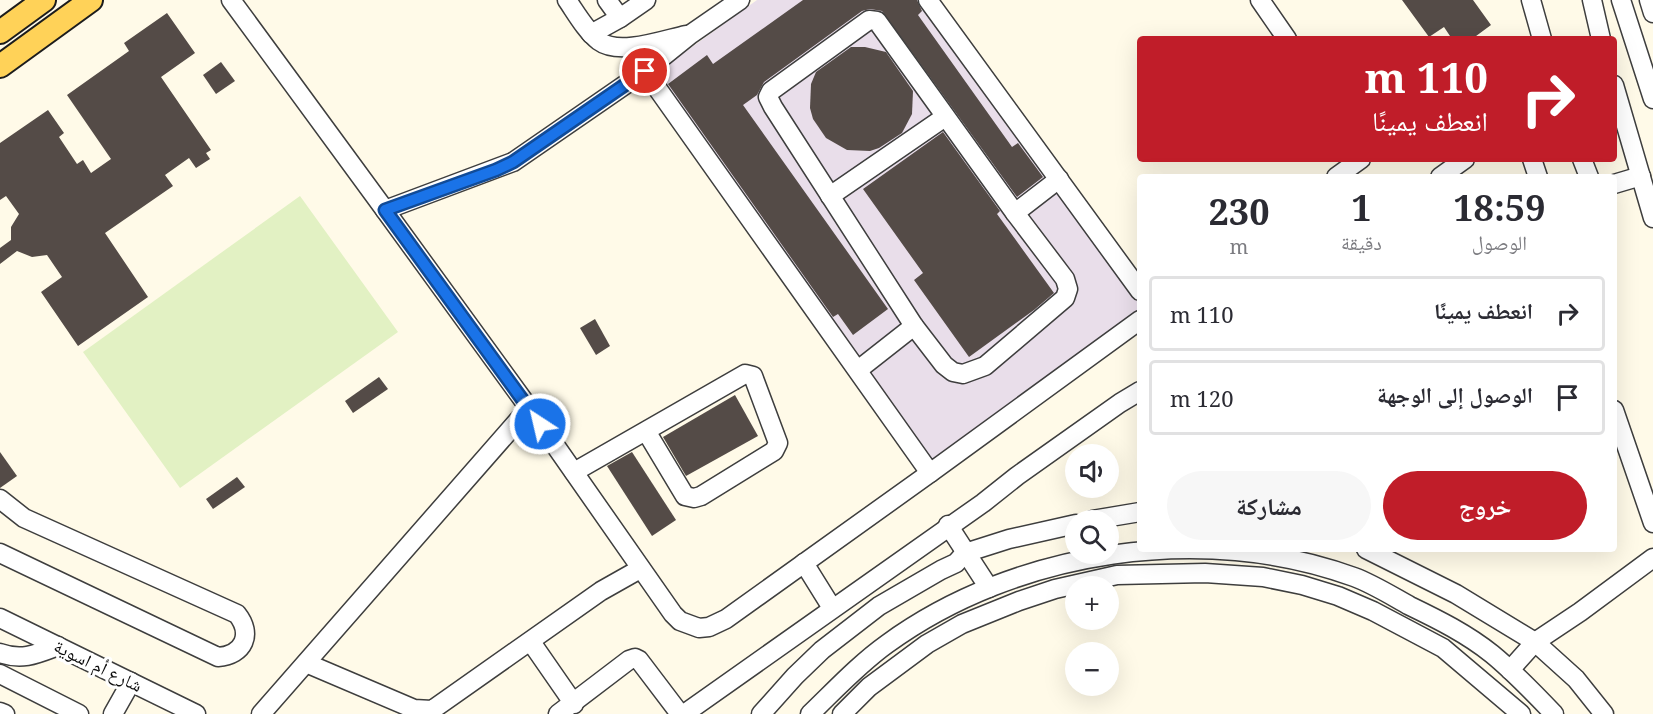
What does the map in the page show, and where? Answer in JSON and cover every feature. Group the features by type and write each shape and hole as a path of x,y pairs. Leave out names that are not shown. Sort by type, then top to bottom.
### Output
{"main road":[{"path":"0,32 44,0"},
{"path":"0,66 91,0"}],"street":[{"path":"231,0 529,408 640,569 680,621 699,628 709,627 726,619 1137,322"},
{"path":"567,0 591,34 606,46 615,48 691,34"},
{"path":"607,0 620,18"},
{"path":"591,34 646,0"},
{"path":"385,210 513,162 645,71 691,34 740,0"},
{"path":"928,0 1137,287"},
{"path":"1260,0 1285,36"},
{"path":"1531,0 1541,36"},
{"path":"1592,0 1600,36"},
{"path":"1621,0 1653,99"},
{"path":"1649,0 1653,13"},
{"path":"869,20 877,21 945,117 1065,279 1068,289 1065,298 985,366 963,374 953,372 944,365 914,326 768,97 771,91 869,20"},
{"path":"645,71 930,473"},
{"path":"1617,95 1653,218"},
{"path":"830,196 945,117"},
{"path":"1340,174 1357,162"},
{"path":"1444,174 1461,162"},
{"path":"1617,183 1641,176"},
{"path":"1015,213 1059,179"},
{"path":"858,370 914,326"},
{"path":"573,472 745,374 753,376 777,443 774,451 701,496 694,498 685,496 646,431"},
{"path":"684,714 1137,393"},
{"path":"268,712 306,663 529,408"},
{"path":"1617,419 1653,523"},
{"path":"0,499 24,518 237,614 242,621 245,638 235,653 218,657 0,553"},
{"path":"1119,516 1137,512"},
{"path":"948,525 989,588"},
{"path":"761,714 822,650 879,606 941,570 956,564 965,554 1009,539 1065,526"},
{"path":"810,714 848,676 886,645 952,604 989,588 1048,569 1114,553 1151,552"},
{"path":"1242,552 1322,567 1356,578 1455,628 1491,653 1554,714"},
{"path":"1374,552 1456,594 1534,642 1576,679 1604,714"},
{"path":"1510,670 1534,642 1580,612 1653,558"},
{"path":"804,563 832,608"},
{"path":"306,663 414,709 425,710 439,707 601,591 640,569"},
{"path":"842,714 869,687 927,644 962,624 1019,601 1055,589 1117,575 1205,573 1263,578 1302,585 1355,603 1443,648 1521,714"},
{"name":"شارع أم اسوية","path":"0,618 196,714"},
{"path":"531,642 574,704"},
{"path":"0,653 24,658 58,646"},
{"path":"558,714 629,660 635,658 639,660 680,714"},
{"path":"0,674 79,714"},
{"path":"113,714 131,682"},
{"path":"0,712 4,714"}],"shaded area":[{"path":"757,0 922,0 1137,300 1137,311 931,460 656,73"}],"green space":[{"path":"300,196 398,332 180,488 83,352"}],"building":[{"path":"803,0 917,0 922,11 918,15 1012,147 1018,143 1043,177 1017,197 882,11 870,9 862,11 764,82 757,95 743,105 888,309 853,335 838,314 833,317 668,84 707,55 713,64"},
{"path":"1402,0 1473,0 1491,25 1476,36 1450,36 1444,27 1428,36"},
{"path":"167,13 195,53 161,77 211,150 206,153 210,159 196,168 189,158 165,175 173,186 105,233 148,297 78,346 41,292 62,277 47,255 32,257 17,251 0,264 0,248 11,240 11,227 19,214 6,196 0,200 0,143 48,110 64,133 59,137 77,164 83,160 91,173 111,159 67,95 129,51 124,43"},
{"path":"851,47 865,47 886,52 913,91 912,114 902,133 870,151 847,150 826,138 813,119 810,108 811,84 816,72"},
{"path":"221,62 235,81 216,94 203,75"},
{"path":"943,132 1000,211 997,214 1054,293 969,357 914,280 923,273 863,189"},
{"path":"595,319 610,346 596,355 580,328"},
{"path":"379,377 388,389 353,413 345,401"},
{"path":"735,395 758,436 686,476 663,437"},
{"path":"0,452 17,476 0,488"},
{"path":"632,452 676,520 652,536 607,466"},
{"path":"237,477 245,487 213,509 206,499"}],"route":[{"path":"540,424 385,210 513,162 645,71"}]}
